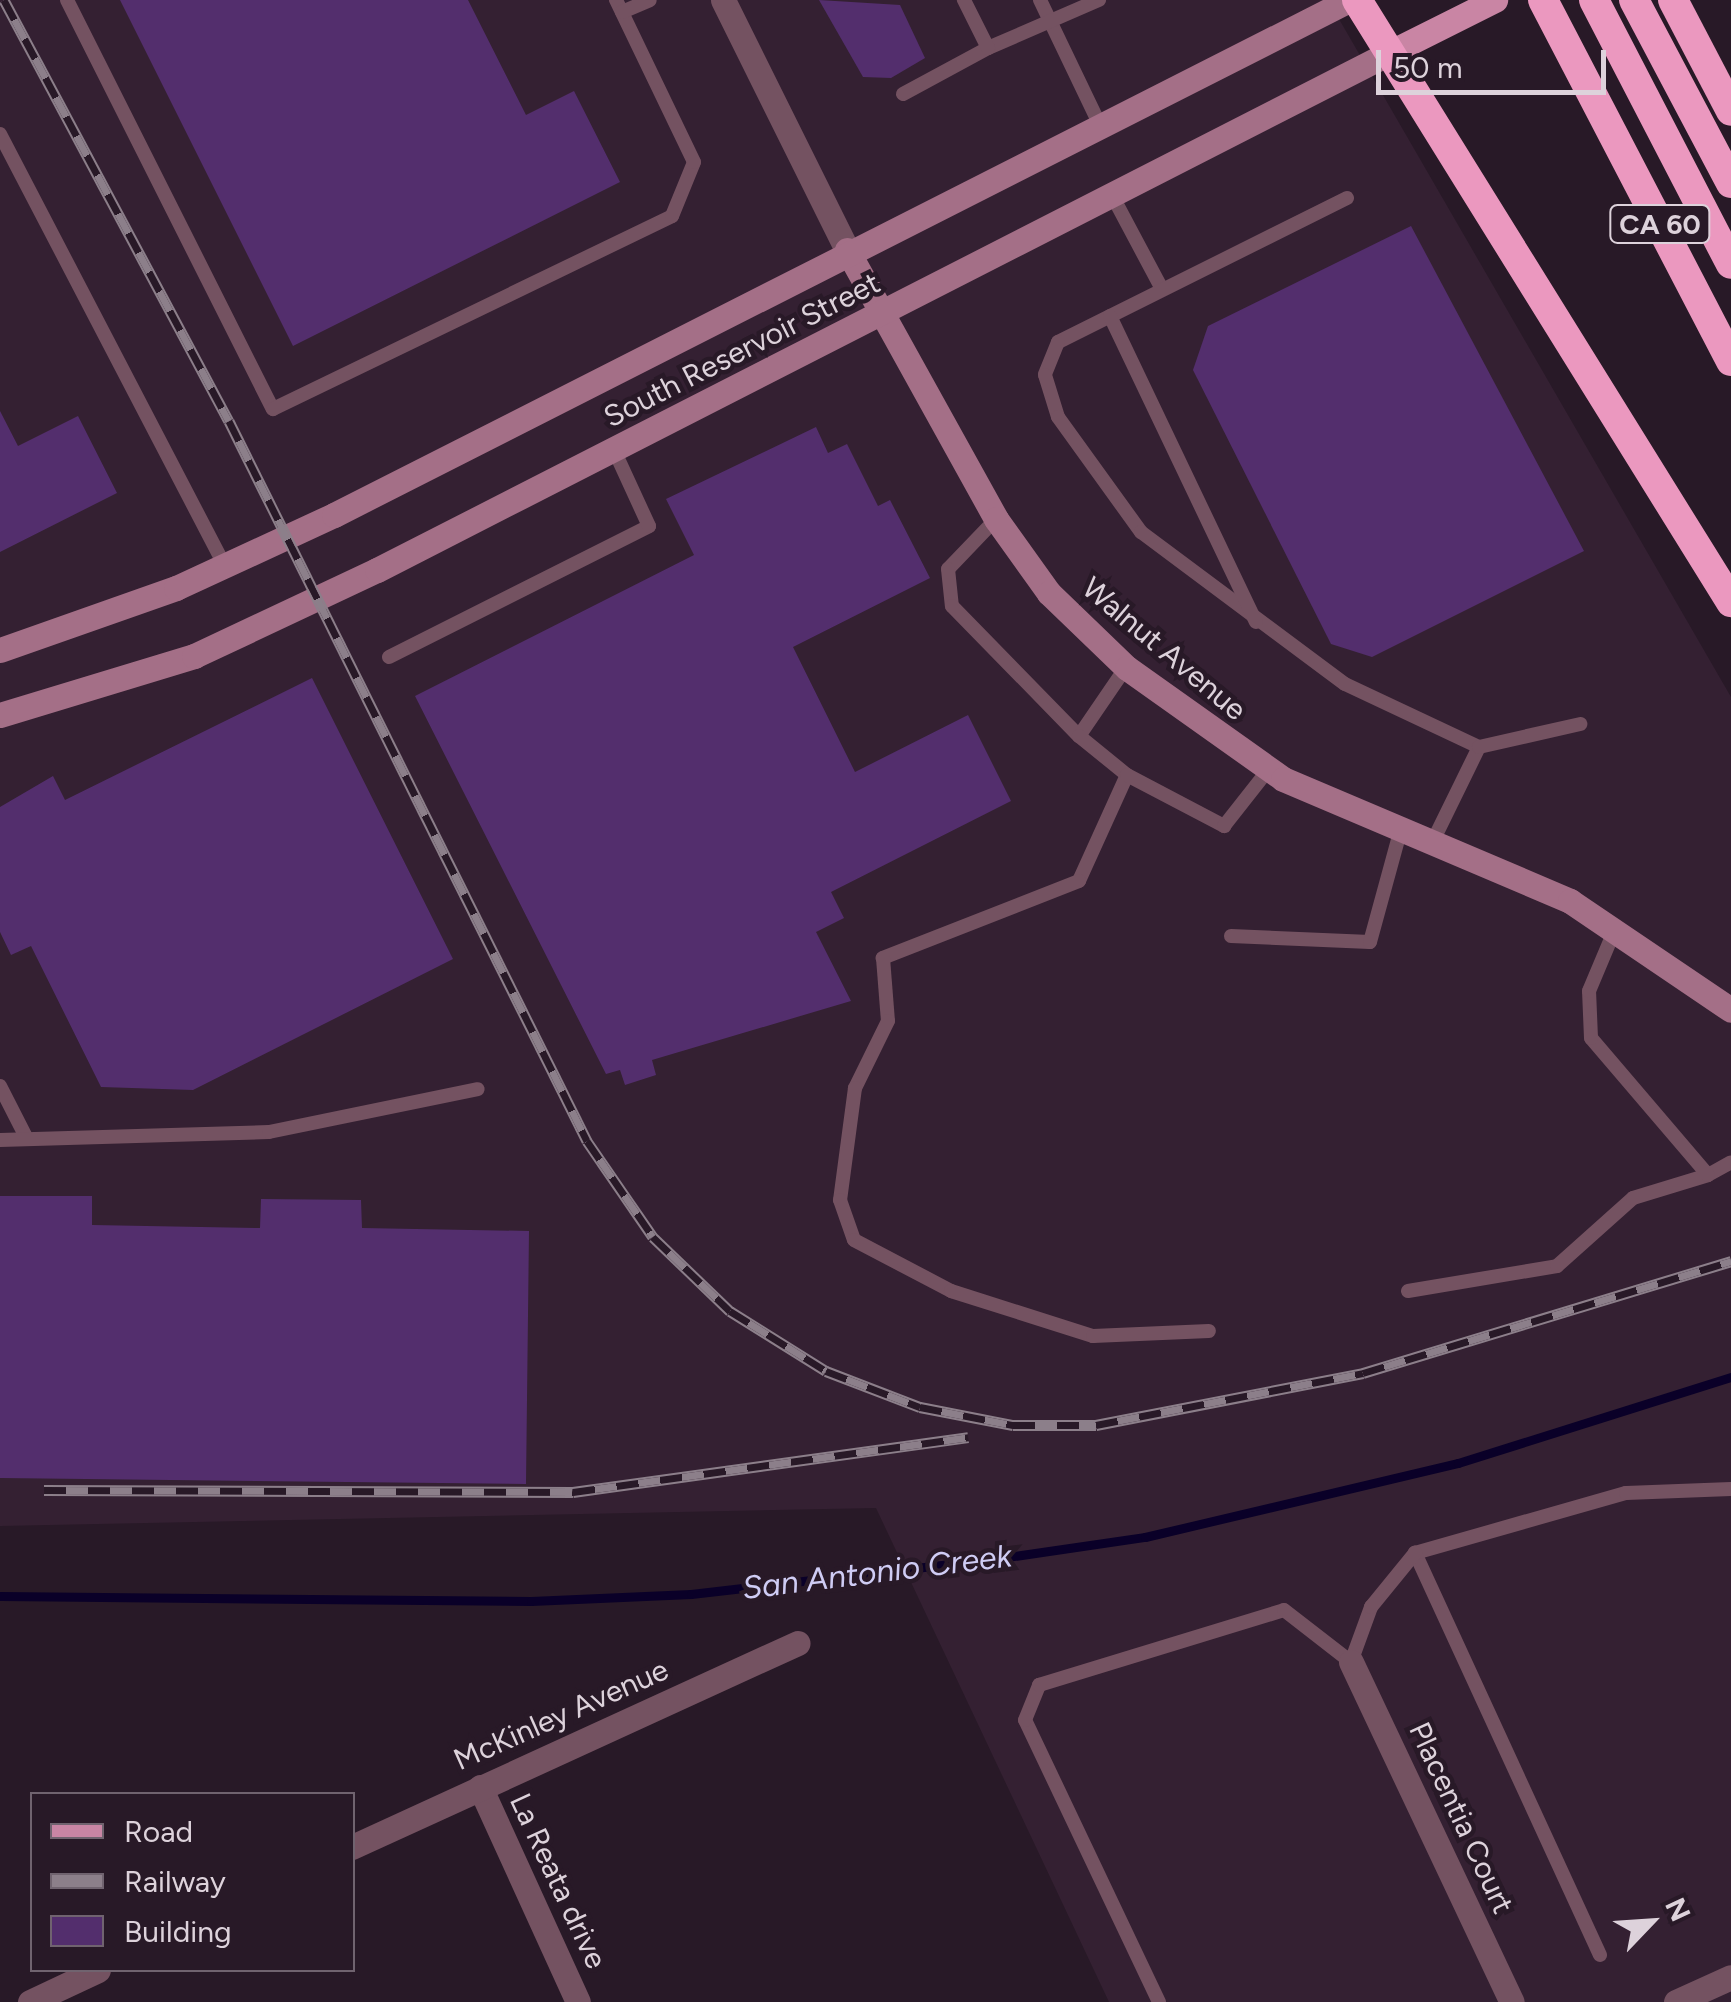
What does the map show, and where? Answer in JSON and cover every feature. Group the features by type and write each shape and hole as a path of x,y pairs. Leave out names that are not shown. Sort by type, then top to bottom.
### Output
{"highway":[{"path":"1358,0 1387,54 1731,602"},
{"name":"CA 60","path":"1544,0 1731,361"},
{"path":"1594,0 1731,264"},
{"path":"1634,0 1731,183"},
{"path":"1673,0 1731,111"}],"main road":[{"name":"South Reservoir Street","path":"0,650 225,566 1349,0"},
{"name":"South Reservoir Street","path":"0,715 194,656 880,318 1495,0"},
{"name":"Walnut Avenue","path":"847,250 880,318 996,519 1049,593 1126,667 1268,770 1615,928 1731,1010"}],"street":[{"name":"Walnut Avenue","path":"724,0 847,250"},
{"name":"McKinley Avenue","path":"355,1847 797,1643"},
{"name":"Placentia Court","path":"1351,1662 1512,2002"},
{"name":"La Reata drive","path":"480,1786 578,2002"},
{"path":"30,2002 94,1972"},
{"path":"1676,2002 1731,1976"}],"lane":[{"path":"67,0 274,409 672,216 694,162 619,6 650,0"},
{"path":"964,0 988,48"},
{"path":"1040,0 1100,123"},
{"path":"903,94 988,48 1051,25 1100,0"},
{"path":"0,134 225,566"},
{"path":"1113,197 1162,289"},
{"path":"1347,198 1058,342 1045,376 1058,417 1141,532 1258,625 1345,684 1479,747 1580,724"},
{"path":"1110,316 1258,625"},
{"path":"389,657 649,526 614,450"},
{"path":"996,519 948,569 952,606 1078,736 1127,775 1224,826 1268,770"},
{"path":"1078,736 1126,667"},
{"path":"1432,843 1479,747"},
{"path":"1127,775 1080,880 883,958 888,1021 855,1088 840,1200 854,1240 951,1292 1093,1336 1210,1331"},
{"path":"1231,936 1370,942 1402,830"},
{"path":"1615,928 1589,991 1592,1038 1708,1175"},
{"path":"0,1086 26,1135"},
{"path":"0,1140 26,1135 269,1132 478,1089"},
{"path":"1408,1291 1558,1266 1633,1198 1708,1175 1731,1162"},
{"path":"1160,2002 1024,1720 1040,1686 1284,1610 1351,1662 1371,1607 1414,1554 1626,1493 1731,1490"},
{"path":"1414,1554 1600,1955"}],"shaded area":[{"path":"0,0 1328,0 1731,697 1731,2002 1109,2002 876,1508 0,1526"}],"building":[{"path":"120,0 468,0 526,115 574,91 620,182 293,346"},
{"path":"819,0 900,5 925,58 891,78 863,77"},
{"path":"1411,226 1584,551 1372,657 1331,644 1193,370 1208,326"},
{"path":"0,411 18,446 78,416 117,493 0,552"},
{"path":"816,427 828,453 847,444 878,506 890,500 930,578 793,647 855,772 968,715 1011,801 831,892 844,918 816,932 851,1001 652,1060 656,1075 625,1085 620,1070 606,1074 415,696 694,555 666,499"},
{"path":"312,678 453,959 193,1090 101,1087 31,946 11,955 0,932 0,807 53,776 65,800"},
{"path":"0,1196 92,1196 92,1225 260,1228 261,1199 361,1200 362,1228 529,1231 526,1484 0,1478"}],"waterway":[{"name":"San Antonio Creek","path":"0,1596 531,1601 691,1594 987,1560 1145,1537 1458,1463 1731,1377"}],"railway":[{"path":"4,0 229,421 587,1141 653,1237 730,1311 826,1371 920,1407 1013,1425 1096,1425 1363,1373 1731,1261"},
{"path":"44,1490 573,1492 968,1437"}]}
